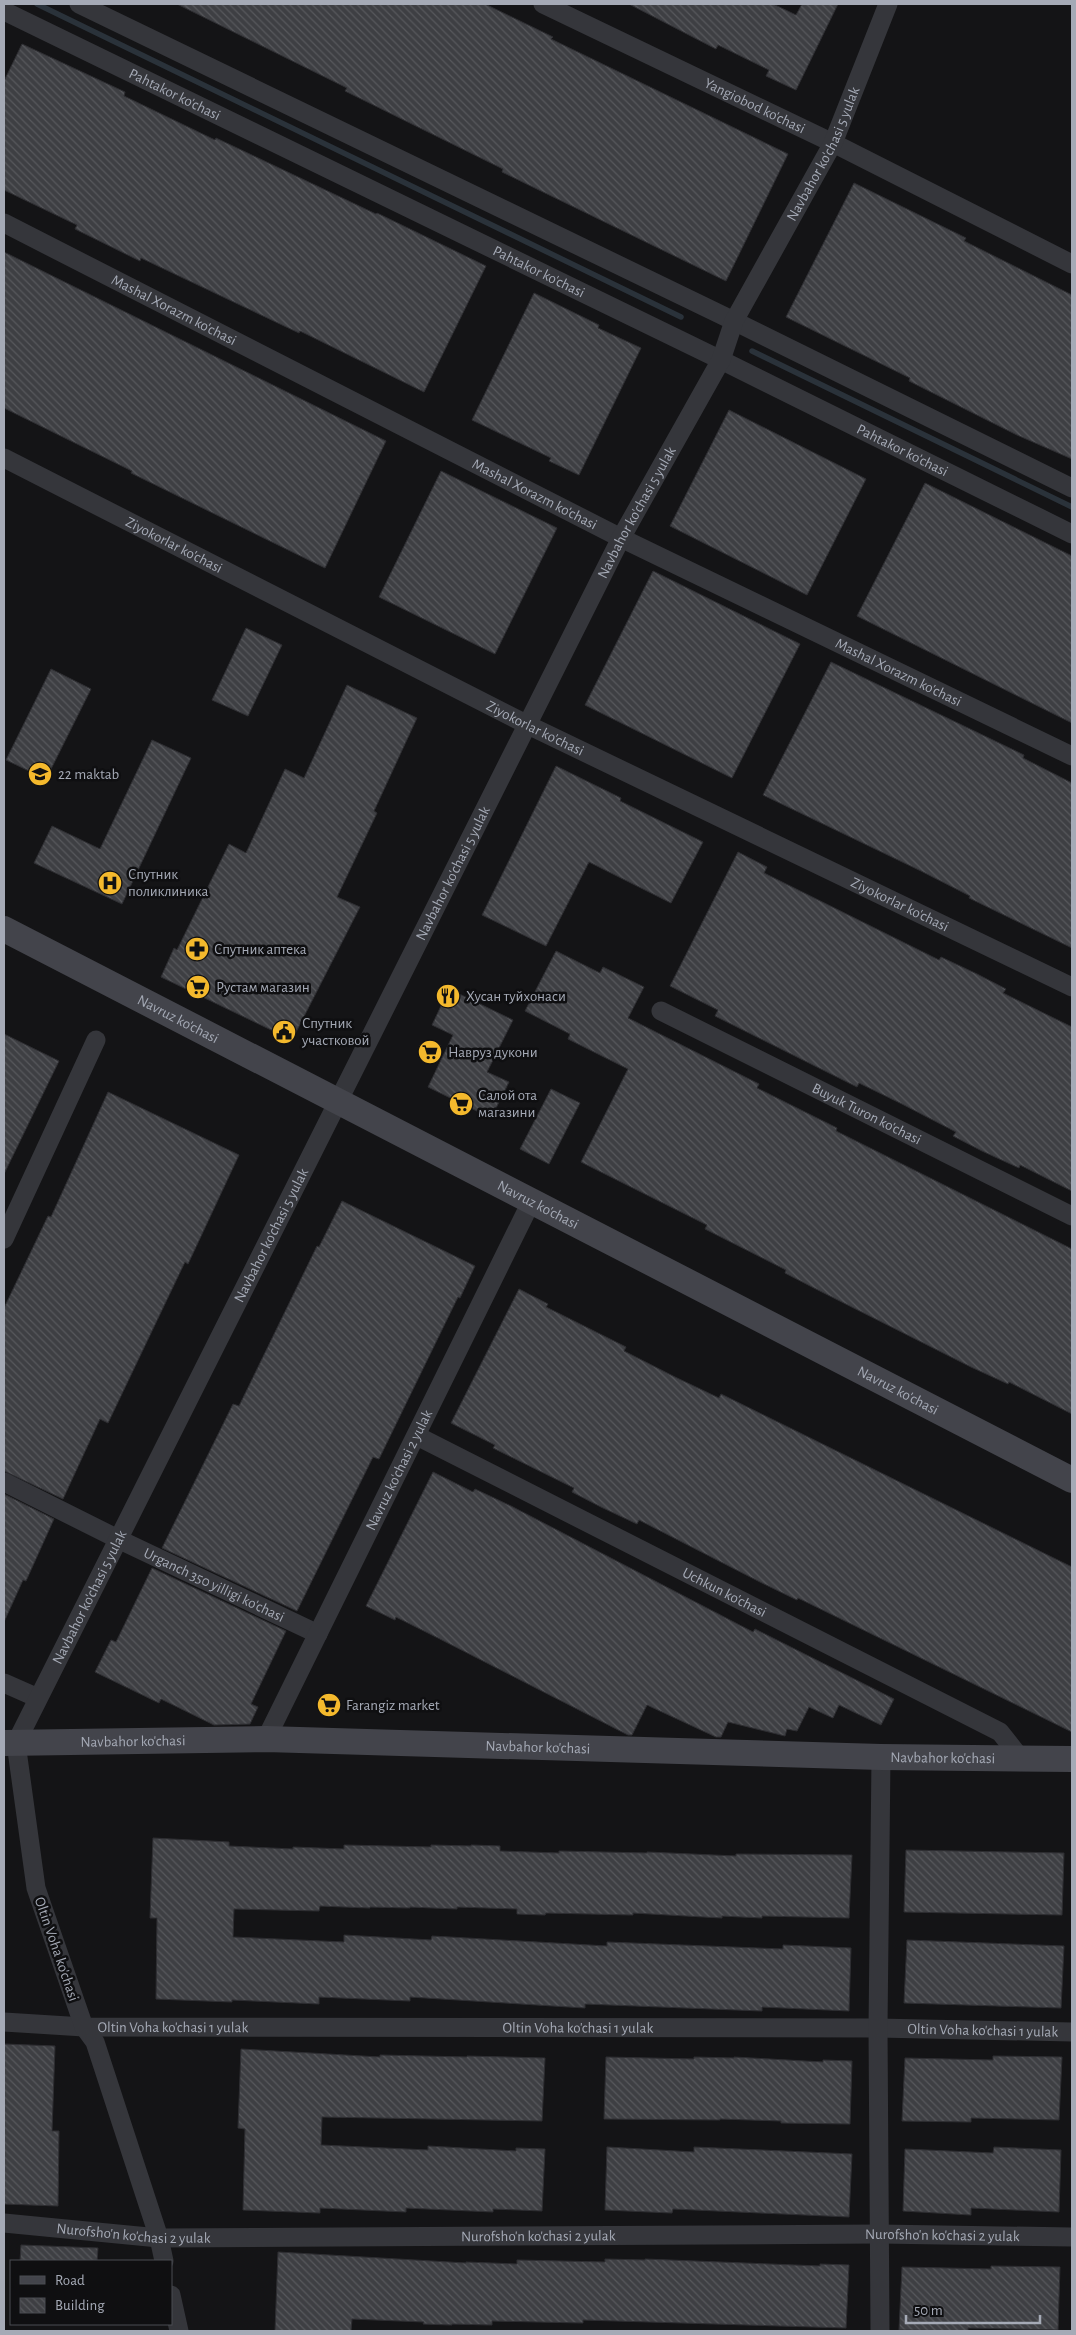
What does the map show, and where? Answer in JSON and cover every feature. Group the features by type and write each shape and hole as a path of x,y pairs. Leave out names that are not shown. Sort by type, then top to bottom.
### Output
{"street":[{"path":"79,4 734,321 1072,488"},
{"name":"Yangiobod ko'chasi","path":"543,4 833,143 1072,264"},
{"name":"Navbahor ko'chasi 5 yulak","path":"10,1743 38,1698 120,1540 338,1100 621,538 721,360 734,321 833,143 888,4"},
{"name":"Pahtakor ko'chasi","path":"4,11 721,360 1072,534"},
{"name":"Mashal Xorazm ko'chasi","path":"4,223 621,538 1072,756"},
{"name":"Ziyokorlar ko'chasi","path":"4,458 528,725 1072,987"},
{"name":"Navruz ko'chasi","path":"4,930 338,1100 1072,1480"},
{"name":"Buyuk Turon ko'chasi","path":"661,1011 1072,1216"},
{"path":"4,1239 96,1040"},
{"name":"Navruz ko'chasi 2 yulak","path":"266,1739 532,1200"},
{"name":"Uchkun ko'chasi","path":"417,1436 1000,1732 1022,1760"},
{"name":"Urganch 350 yilligi ko'chasi","path":"4,1482 120,1540 318,1634"},
{"path":"4,1683 38,1698"},
{"name":"Navbahor ko'chasi","path":"10,1743 266,1739 881,1757 1022,1760 1072,1758"},
{"name":"Oltin Voha ko'chasi","path":"10,1743 36,1888 84,2027 95,2042 159,2238 164,2260"},
{"path":"880,2331 878,2028 881,1757"},
{"name":"Oltin Voha ko'chasi 1 yulak","path":"4,2022 84,2027 878,2028 1072,2032"},
{"name":"Nurofsho'n ko'chasi 2 yulak","path":"4,2223 159,2238 880,2234 1072,2236"},
{"path":"172,2299 179,2331"}],"building":[{"path":"177,4 485,4 553,37 551,39 788,154 726,281 502,172 503,169 345,91 347,88"},
{"path":"629,4 773,4 796,15 802,4 838,4 796,90 766,76 769,70 718,45 716,49"},
{"path":"22,44 125,92 124,96 215,140 216,138 486,266 424,392 300,331 299,333 141,258 140,261 75,229 77,225 4,190 4,81"},
{"path":"854,183 966,238 964,241 1072,295 1072,459 1017,435 909,381 910,378 786,317"},
{"path":"4,252 386,441 325,568 131,473 132,471 4,408"},
{"path":"534,293 599,325 598,328 641,348 579,475 549,461 551,458 472,420"},
{"path":"729,410 866,479 807,595 670,526"},
{"path":"441,471 557,528 495,654 379,597"},
{"path":"925,483 1072,556 1072,723 857,616"},
{"path":"653,571 800,644 732,778 585,705"},
{"path":"246,628 282,645 248,716 212,700"},
{"path":"831,662 1024,755 1023,758 1072,783 1072,948 969,898 970,896 921,871 763,795"},
{"name":"22 maktab","path":"51,669 91,689 46,779 6,760"},
{"path":"347,685 417,718 374,811 377,813 337,897 360,907 292,1040 161,977 174,948 177,950 229,844 246,853 285,769 304,778"},
{"path":"152,740 191,758 122,904 34,863 52,826 100,849"},
{"path":"556,766 621,798 620,801 703,842 671,903 589,862 546,946 482,915"},
{"path":"738,852 767,867 764,873 939,960 941,957 977,974 1006,989 1003,993 1072,1027 1072,1191 1020,1165 1019,1168 982,1151 953,1136 956,1132 902,1104 859,1083 857,1087 715,1016 718,1010 670,986"},
{"path":"556,951 600,973 603,967 644,987 628,1018 759,1084 757,1088 837,1128 836,1131 1072,1249 1072,1414 1009,1382 1008,1384 971,1367 814,1288 785,1273 786,1270 705,1229 707,1225 581,1162 628,1069 568,1039 570,1034 525,1011"},
{"path":"449,989 513,1020 487,1072 509,1082 491,1118 428,1087 453,1035 432,1025"},
{"path":"4,1034 59,1061 4,1174"},
{"path":"551,1089 580,1103 549,1164 520,1149"},
{"path":"108,1092 239,1155 188,1264 185,1262 108,1423 100,1419 63,1499 4,1471 4,1308 48,1216 51,1217"},
{"path":"342,1201 475,1266 379,1459 373,1457 297,1611 162,1548 233,1404 239,1406 317,1246 319,1247"},
{"path":"519,1289 548,1304 546,1307 626,1347 624,1351 675,1377 719,1398 721,1394 1072,1567 1072,1732 798,1598 797,1600 760,1582 639,1520 637,1524 601,1507 572,1492 574,1488 493,1448 495,1445 451,1423"},
{"path":"433,1472 473,1492 475,1489 511,1506 753,1632 755,1629 894,1699 881,1725 839,1705 833,1718 809,1707 797,1731 787,1729 785,1736 728,1722 721,1737 716,1737 647,1705 632,1735 628,1735 396,1617 395,1620 366,1606"},
{"path":"4,1494 54,1519 26,1581 23,1580 4,1622"},
{"path":"152,1568 286,1631 251,1704 258,1707 250,1724 214,1725 161,1699 159,1703 95,1672 111,1640 116,1642"},
{"path":"153,1838 229,1842 229,1846 293,1849 293,1847 344,1849 344,1845 431,1847 431,1845 471,1845 500,1846 500,1851 559,1853 559,1851 736,1856 736,1854 852,1855 849,1918 722,1916 722,1918 633,1913 633,1915 546,1913 545,1915 517,1914 517,1909 320,1906 319,1911 234,1909 233,1937 344,1942 344,1935 431,1940 432,1936 607,1946 607,1942 783,1949 783,1945 851,1948 849,2011 762,2007 762,2011 585,2004 585,2008 410,1997 410,2001 319,1997 319,2004 156,1999 157,1918 150,1918"},
{"path":"906,1850 1064,1853 1062,1915 904,1912"},
{"path":"907,1940 1064,1946 1061,2008 904,2003"},
{"path":"4,2044 55,2046 52,2131 59,2131 58,2206 4,2204"},
{"path":"241,2049 380,2057 380,2055 545,2058 542,2121 322,2117 321,2145 428,2150 428,2146 516,2151 516,2148 545,2149 542,2211 493,2209 493,2212 406,2208 406,2212 320,2208 320,2213 243,2210 245,2129 238,2128"},
{"path":"993,2056 1062,2057 1059,2120 971,2118 971,2122 902,2121 905,2058 993,2060"},
{"path":"606,2057 694,2059 694,2057 734,2057 823,2062 823,2060 852,2061 850,2124 781,2123 781,2121 720,2119 604,2119"},
{"path":"607,2147 694,2152 694,2147 852,2154 849,2217 673,2209 672,2213 605,2210"},
{"path":"994,2147 1061,2150 1059,2212 971,2208 971,2215 903,2211 905,2149 993,2153"},
{"path":"21,2245 98,2248 97,2260 20,2260"},
{"path":"278,2252 466,2263 517,2264 517,2260 605,2262 605,2259 645,2259 820,2266 820,2264 849,2265 846,2328 583,2320 583,2323 492,2321 492,2325 452,2325 352,2319 351,2331 275,2331"},
{"path":"991,2266 1060,2267 1058,2330 968,2328 968,2331 899,2330 902,2267 991,2269"}],"waterway":[{"path":"37,4 681,317"},
{"path":"752,351 1072,507"}],"place":[{"name":"22 maktab","path":"40,774"},
{"name":"Спутник поликлиника","path":"110,883"},
{"name":"Спутник аптека","path":"197,949"},
{"name":"Рустам магазин","path":"198,987"},
{"name":"Хусан туйхонаси","path":"448,996"},
{"name":"Спутник участковой","path":"284,1032"},
{"name":"Навруз дукони","path":"430,1052"},
{"name":"Салой ота магазини","path":"461,1104"},
{"name":"Farangiz market","path":"329,1705"}]}
